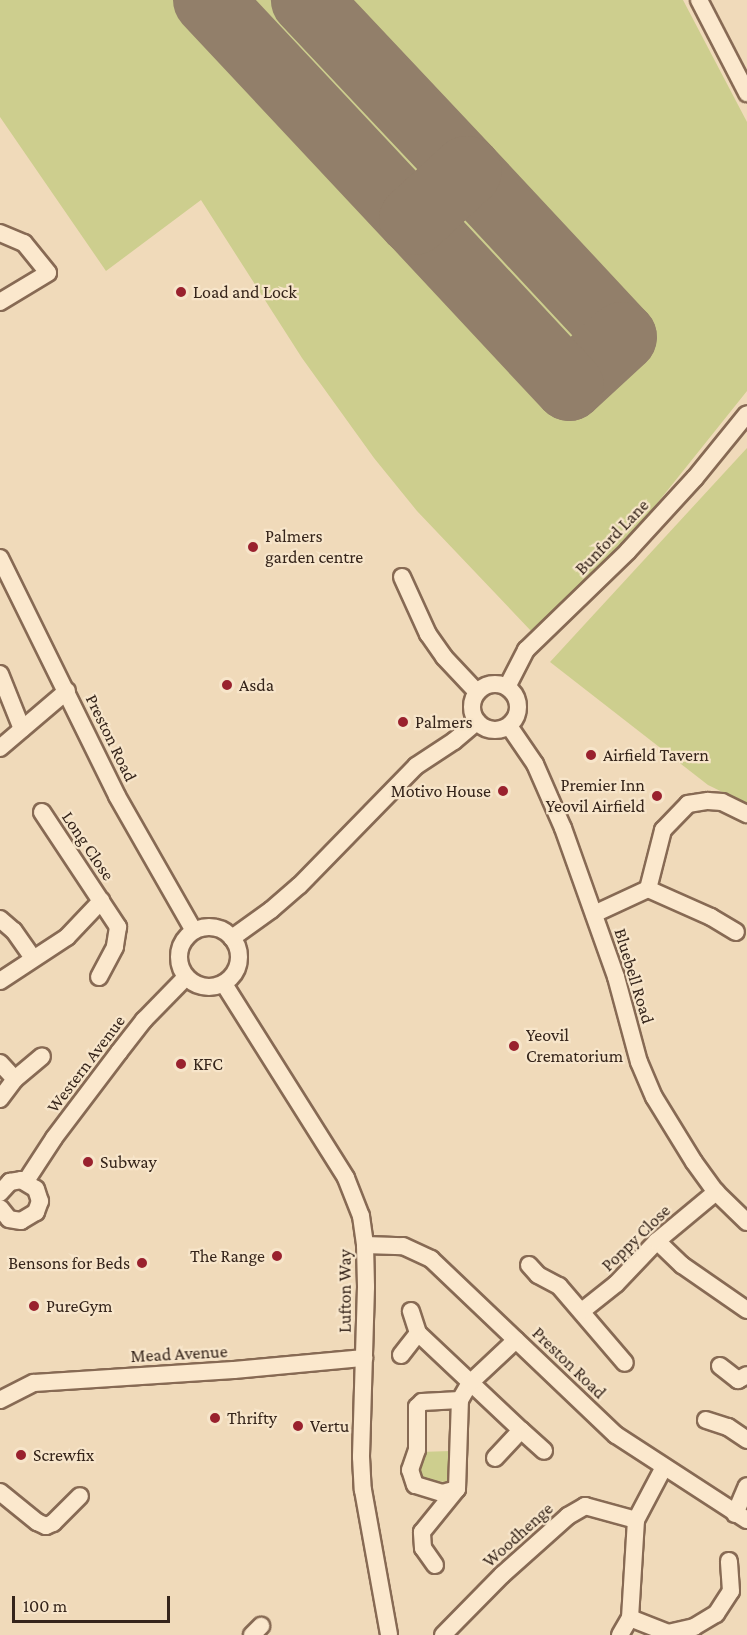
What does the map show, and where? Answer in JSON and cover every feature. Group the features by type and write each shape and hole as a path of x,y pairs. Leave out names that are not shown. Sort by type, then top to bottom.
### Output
{"street":[{"path":"699,0 747,93"},
{"path":"0,233 24,243 48,273 0,302"},
{"name":"Bunford Lane","path":"507,687 526,651 628,551 695,478 747,414"},
{"name":"Preston Road","path":"0,558 117,796 194,931"},
{"path":"402,577 428,634 444,657 477,692"},
{"path":"0,674 22,729"},
{"path":"488,685 507,687 517,698 519,706 515,720 509,726 496,731 482,727 477,722 472,707 477,692 488,685"},
{"path":"0,748 67,691"},
{"path":"232,938 272,910 298,886 416,766 454,741 477,722"},
{"name":"Bluebell Road","path":"509,726 535,764 563,828 616,977 639,1062 654,1097 676,1136 716,1192 747,1222"},
{"path":"648,889 663,830 688,804 708,801 722,802 747,814"},
{"name":"Long Close","path":"42,812 118,927 115,947 99,977"},
{"path":"594,914 648,889 711,917 736,932"},
{"name":"Long Close","path":"0,981 67,937 101,901"},
{"path":"0,919 14,932 33,958"},
{"path":"210,927 226,932 237,946 238,965 224,984 204,987 186,977 179,961 179,952 182,944 194,931 210,927"},
{"name":"Western Avenue","path":"26,1181 54,1138 144,1020 186,977"},
{"name":"Lufton Way","path":"224,984 346,1178 361,1216 365,1245 361,1456 363,1490 389,1635"},
{"path":"0,1099 15,1079 42,1056"},
{"path":"0,1062 15,1079"},
{"path":"0,1191 15,1180 26,1181 39,1194 39,1207 27,1220 3,1218"},
{"name":"Poppy Close","path":"582,1311 616,1284 657,1241 716,1192"},
{"path":"657,1241 682,1265 747,1310"},
{"name":"Preston Road","path":"365,1245 403,1246 431,1259 616,1435 741,1517"},
{"path":"529,1265 538,1275 559,1286 625,1363"},
{"path":"411,1311 418,1333 544,1451"},
{"path":"401,1355 418,1333"},
{"path":"435,1565 423,1548 422,1532 457,1489 460,1400 470,1383 516,1340"},
{"name":"Mead Avenue","path":"0,1400 34,1383 234,1370 364,1358"},
{"path":"720,1366 738,1380 747,1375"},
{"path":"457,1489 442,1493 408,1485 417,1450 417,1407 422,1402 460,1400"},
{"path":"706,1420 728,1427 747,1440"},
{"path":"495,1458 521,1430"},
{"path":"620,1635 630,1618 636,1520 664,1467"},
{"path":"741,1517 747,1486"},
{"path":"0,1492 37,1522 46,1526 53,1523 80,1496"},
{"name":"Woodhenge","path":"443,1635 502,1575 568,1516 585,1506 636,1520"},
{"path":"630,1618 668,1633 694,1627 716,1614 730,1590 729,1561"}],"green space":[{"path":"0,0 683,0 747,122 747,391 639,526 532,632 417,511 374,458 302,358 201,200 106,271 0,117"},
{"path":"747,448 747,804 708,785 550,662"},
{"path":"451,1451 449,1479 446,1482 420,1480 419,1452"}],"runway":[{"path":"208,0 414,220 467,171 306,0"},
{"path":"467,171 622,337 569,386 414,220 467,171"}],"place":[{"name":"Load and Lock","path":"181,292"},
{"name":"Palmers garden centre","path":"253,547"},
{"name":"Asda","path":"227,685"},
{"name":"Palmers","path":"403,722"},
{"name":"Airfield Tavern","path":"591,755"},
{"name":"Motivo House","path":"503,791"},
{"name":"Premier Inn Yeovil Airfield","path":"657,796"},
{"name":"Yeovil Crematorium","path":"514,1046"},
{"name":"KFC","path":"181,1064"},
{"name":"Subway","path":"88,1162"},
{"name":"The Range","path":"277,1256"},
{"name":"Bensons for Beds","path":"142,1263"},
{"name":"PureGym","path":"34,1306"},
{"name":"Thrifty","path":"215,1418"},
{"name":"Vertu","path":"298,1426"},
{"name":"Screwfix","path":"21,1455"}]}
